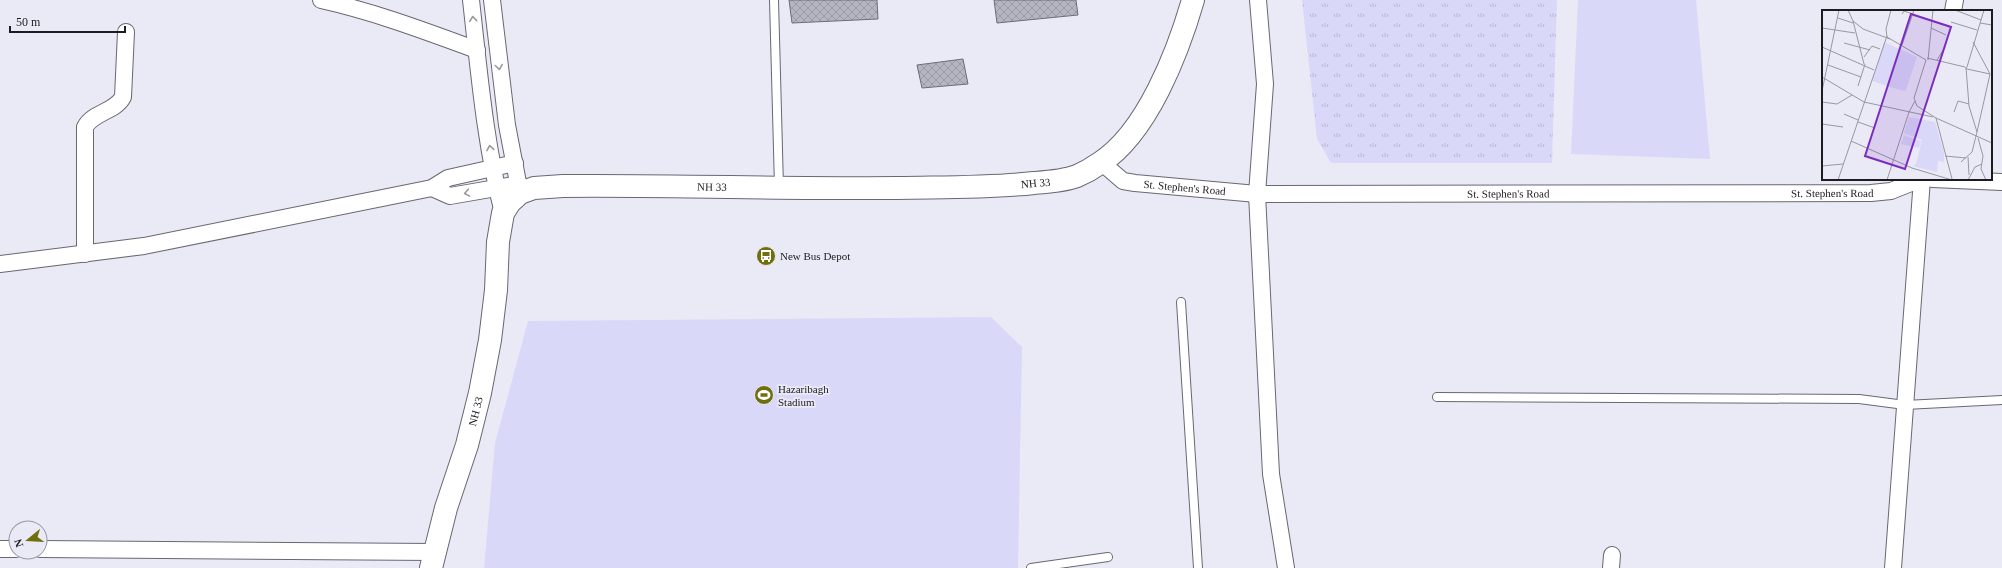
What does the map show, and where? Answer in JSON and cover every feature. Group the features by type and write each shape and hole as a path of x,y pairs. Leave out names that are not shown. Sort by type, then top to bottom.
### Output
{"main road":[{"name":"NH 33","path":"433,560 446,508 467,445 480,393 490,340 496,290 498,242 504,213 520,188 563,186 779,188 971,187 1056,181 1077,176 1101,162 1122,142 1146,113 1169,70 1193,0"}],"street":[{"path":"321,0 359,8 477,50"},
{"path":"471,0 485,121 497,188 504,213"},
{"path":"432,188 450,196 497,188 520,188 507,125 497,56 492,0"},
{"path":"1258,0 1265,84 1257,194 1271,474 1286,568"},
{"path":"1953,10 1955,0"},
{"path":"85,254 85,128 90,120 118,104 123,97 126,32"},
{"path":"0,264 144,246 432,188 448,178 515,162"},
{"name":"St. Stephen's Road","path":"1101,162 1123,181 1135,184 1257,194 1871,193 1891,191 1918,180"},
{"path":"1893,568 1921,180"},
{"path":"1955,180 2002,182"},
{"path":"48,549 433,560"}],"lane":[{"path":"774,0 779,188"},
{"path":"1181,302 1198,568"},
{"path":"1437,397 1859,399 1905,405 2002,400"},
{"path":"1031,568 1108,557"}],"green space":[{"path":"1302,0 1557,0 1552,163 1331,163 1317,139"},
{"path":"1578,0 1696,0 1710,159 1571,154"},
{"name":"Hazaribagh Stadium","path":"991,317 1022,347 1018,568 484,568 495,443 528,321"}],"building":[{"path":"789,0 877,0 878,19 792,23"},
{"path":"994,0 1076,0 1078,15 997,23"},
{"path":"963,59 968,84 922,88 917,65"}],"place":[{"name":"New Bus Depot","path":"766,256"},
{"name":"Hazaribagh Stadium","path":"764,395"}]}
